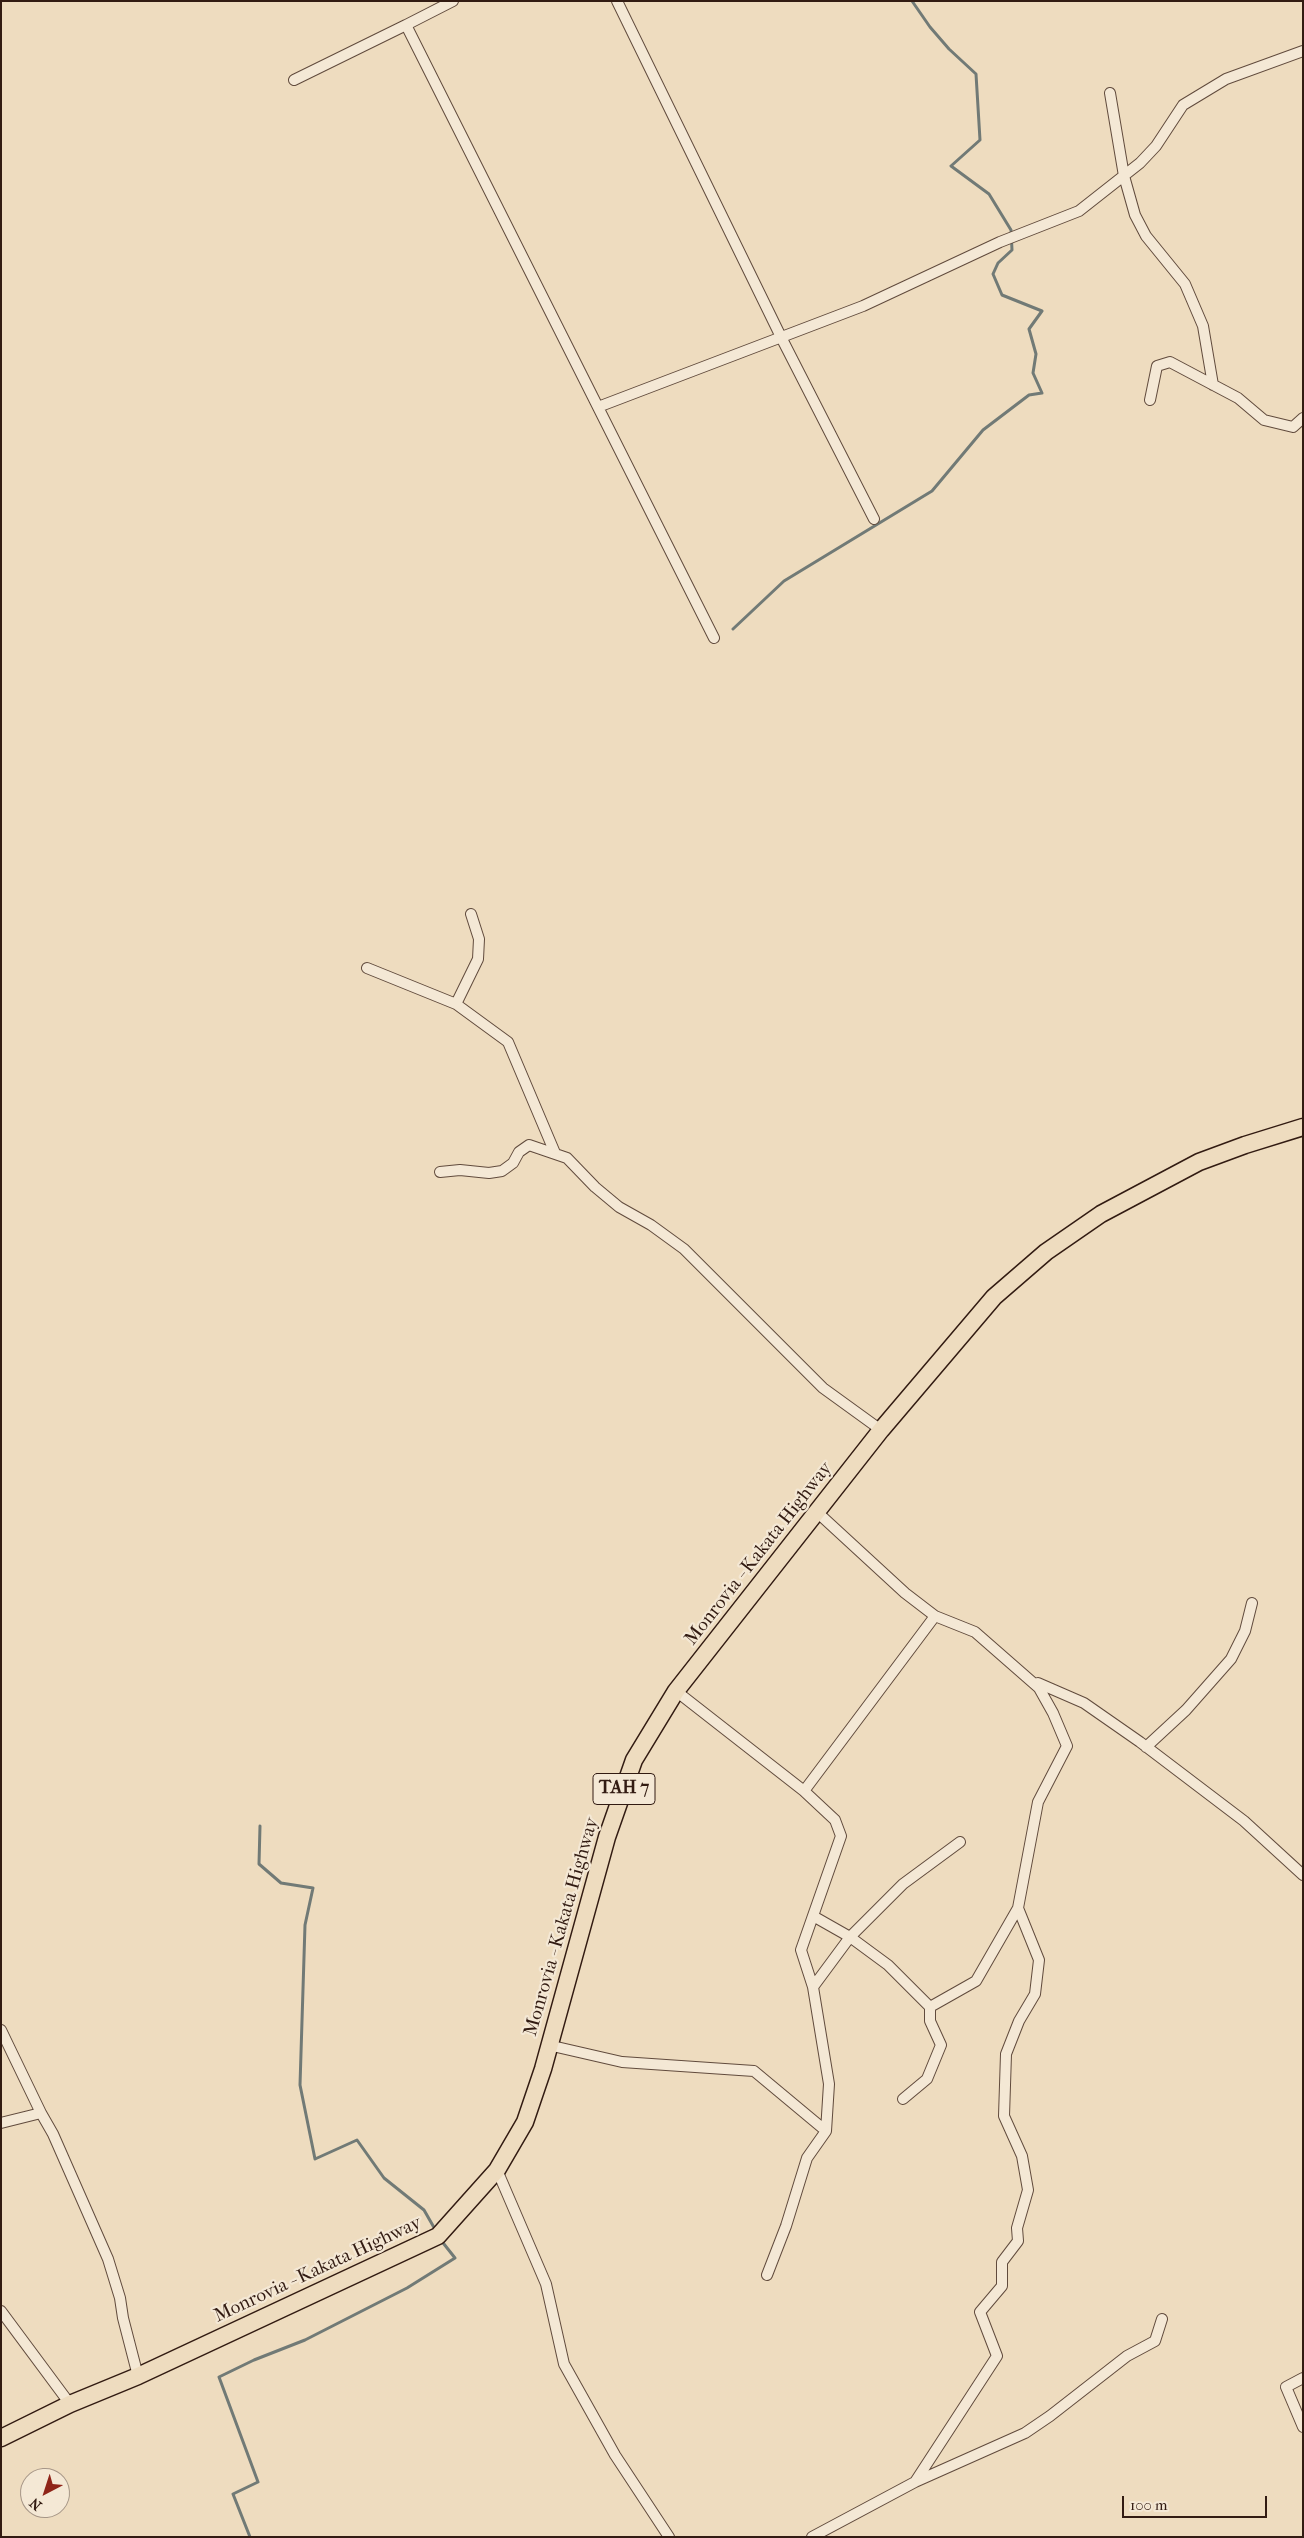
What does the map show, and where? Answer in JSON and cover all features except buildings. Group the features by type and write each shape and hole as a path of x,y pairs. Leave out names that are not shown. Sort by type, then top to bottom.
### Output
{"highway":[{"name":"Monrovia - Kakata Highway","path":"1,2438 70,2404 138,2376 438,2236 497,2170 525,2122 607,1837 634,1760 676,1691 881,1430 994,1297 1046,1252 1101,1214 1200,1162 1245,1145 1303,1127"}],"street":[{"path":"294,80 454,1"},
{"path":"618,1 782,339 874,520"},
{"path":"406,24 714,638"},
{"path":"598,407 782,339 863,306 1000,242 1079,211 1124,176 1156,146 1183,105 1226,79 1303,51"},
{"path":"1110,93 1124,176 1138,222 1146,236 1185,284 1203,326 1213,385"},
{"path":"1150,400 1157,366 1170,362 1238,398 1264,420 1293,427 1303,418"},
{"path":"456,1004 478,958 478,939 471,914"},
{"path":"367,968 456,1004 508,1042 555,1154"},
{"path":"440,1172 460,1170 489,1174 502,1172 513,1164 519,1152 529,1145 567,1158 595,1187 619,1207 651,1224 684,1249 823,1388 881,1430"},
{"path":"817,1512 905,1593 935,1616 975,1632 1039,1688 1053,1712 1067,1746 1038,1802 1018,1908 976,1981 930,2007"},
{"path":"1146,1747 1186,1710 1231,1659 1245,1631 1252,1603"},
{"path":"804,1791 935,1616"},
{"path":"1038,1683 1084,1703 1146,1747 1244,1821 1303,1875"},
{"path":"676,1691 804,1791 835,1820 841,1836 801,1950 813,1987 829,2084 826,2131 807,2158 786,2226 767,2276"},
{"path":"813,1987 850,1937 903,1884 960,1842"},
{"path":"914,2482 997,2356 980,2312 1002,2286 1002,2262 1018,2241 1017,2228 1028,2190 1022,2156 1004,2116 1006,2054 1019,2021 1035,1994 1038,1960 1018,1908"},
{"path":"813,1916 850,1937 888,1965 930,2007 930,2021 941,2045 927,2079 903,2099"},
{"path":"1,2030 108,2259 120,2298 123,2318 138,2376"},
{"path":"548,2045 622,2062 754,2071 826,2131"},
{"path":"1,2123 41,2113"},
{"path":"497,2170 546,2284 564,2364 615,2455 669,2537"},
{"path":"1,2311 70,2404"},
{"path":"812,2537 914,2482 1031,2429 1127,2356 1155,2341 1162,2319"},
{"path":"1303,2378 1286,2388 1303,2427"}],"waterway":[{"path":"733,629 784,581 932,491 983,430 1029,395 1042,393 1033,373 1036,354 1029,329 1042,311 1002,295 993,274 998,263 1012,250 1011,230 989,194 951,166 980,140 976,74 949,49 930,27 912,1"},
{"path":"260,1826 259,1864 281,1883 313,1888 305,1925 300,2085 315,2159 357,2140 384,2178 424,2210 436,2231"},
{"path":"250,2537 233,2494 258,2482 219,2377 254,2360 305,2340 407,2288 455,2258 440,2239"}]}
